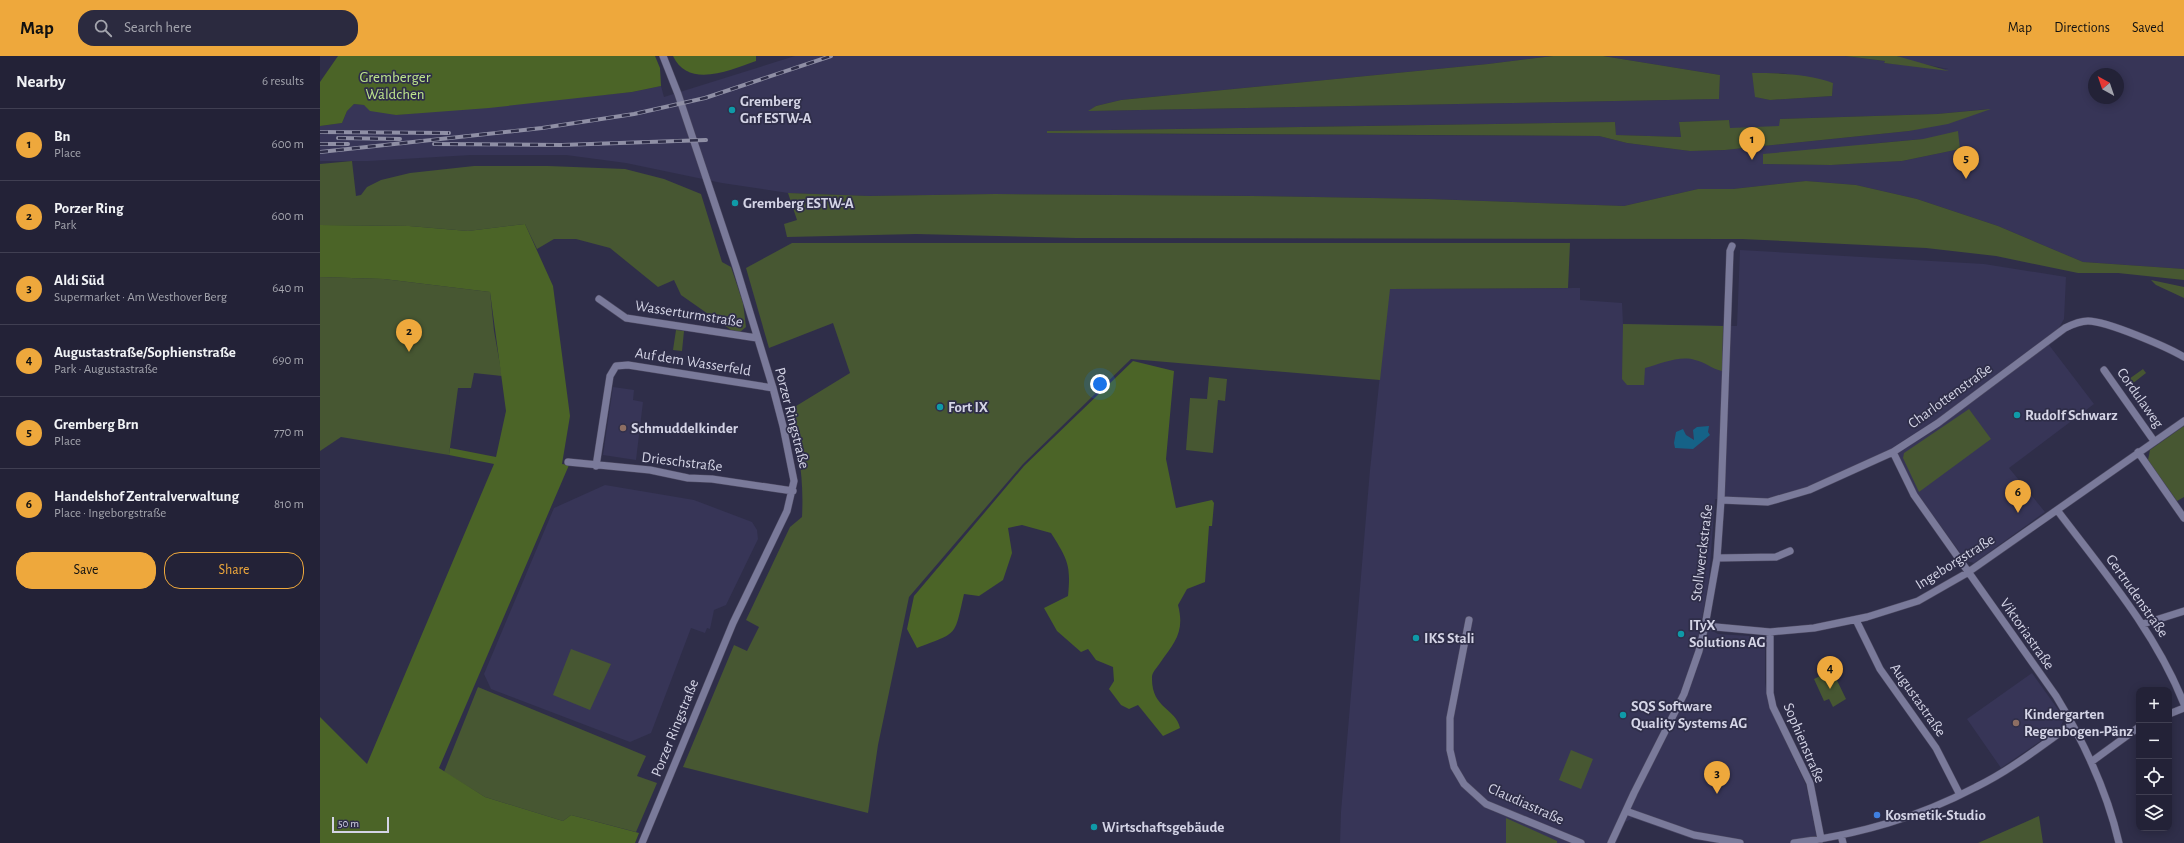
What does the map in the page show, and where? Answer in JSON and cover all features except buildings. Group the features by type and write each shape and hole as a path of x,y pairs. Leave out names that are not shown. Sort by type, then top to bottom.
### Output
{"street":[{"name":"Porzer Ringstraße","path":"642,843 730,629 787,511 793,491 792,466 773,388 734,260 678,94 663,56"},
{"name":"Stollwerckstraße","path":"1612,843 1626,811 1684,694 1699,651 1705,626 1716,558 1721,500 1730,251 1732,246"},
{"name":"Wasserturmstraße","path":"599,299 626,318 757,338"},
{"name":"Charlottenstraße","path":"1721,500 1768,502 1809,490 1893,452 1938,423 2065,328 2078,322 2090,321 2104,324 2173,351 2184,357"},
{"name":"Auf dem Wasserfeld","path":"596,466 610,376 616,366 628,366 773,388"},
{"name":"Cordulaweg","path":"2104,370 2154,441"},
{"name":"Ingeborgstraße","path":"1705,626 1770,632 1814,628 1856,620 1918,601 1968,573 2184,421"},
{"name":"Viktoriastraße","path":"1893,452 1914,495 2056,696 2091,762 2109,807 2119,843"},
{"path":"2138,452 2184,518"},
{"name":"Drieschstraße","path":"568,462 596,466 650,470 688,478 712,479 793,491"},
{"name":"Gertrudenstraße","path":"2057,510 2143,624 2163,656 2184,704"},
{"path":"1716,558 1776,557 1790,551"},
{"path":"2143,624 2184,611"},
{"name":"Claudiastraße","path":"1469,620 1450,716 1449,739 1454,767 1464,784 1486,804 1581,843"},
{"name":"Augustastraße","path":"1856,620 1880,670 1936,748 1960,795"},
{"name":"Sophienstraße","path":"1770,632 1770,693 1773,707 1810,784 1822,839"},
{"path":"2172,713 2184,708"},
{"path":"1794,843 1865,831 1896,821 1960,795 2004,772 2072,724"},
{"path":"2091,762 2136,729"},
{"path":"1626,811 1694,835 1740,843"},
{"path":"1841,835 1843,843"}],"shaded area":[{"path":"795,56 1553,56 1488,64 1121,100 1096,106 1089,111 1719,99 1720,75 1603,56 1845,56 1885,61 1884,63 1948,69 1908,61 1897,56 2184,56 2184,269 2083,262 1998,226 1917,199 1856,185 1806,181 1733,189 1698,189 1624,206 1429,199 1251,196 995,194 869,196 788,193 722,183 626,163 566,155 471,155 368,161 320,161 320,126 342,123 347,111 354,104 364,105 396,115 632,92 661,86 664,97","holes":["1752,73 1782,73 1833,83 1832,96 1770,100 1756,97","1988,109 1909,131 1725,150 1690,151 1627,143 1599,136 1152,134 1047,131 1615,122 1616,135 1681,137 1679,122 1729,120 1730,128 1768,128 1780,126 1780,119 1937,114","1923,139 1960,149 1902,161 1831,165 1763,164 1868,144"]},
{"path":"1740,250 1984,264 2066,277 2064,319 2049,345 2094,404 2009,468 2045,512 1974,563 1966,561 1917,493 1893,450 1826,482 1769,500 1715,499 1709,579 1701,624 1718,634 1765,637 1765,682 1769,706 1806,785 1818,843 1715,843 1695,840 1633,818 1625,822 1616,843 1340,843 1341,812 1370,470 1389,289 1580,288 1580,300 1622,303 1623,324 1737,326"},
{"name":"Schmuddelkinder","path":"613,387 634,390 633,400 643,402 636,460 603,455"},
{"path":"605,485 694,500 752,522 757,530 758,539 726,605 714,610 710,629 707,628 705,633 691,628 651,733 630,742 491,689 484,674 554,508"},
{"name":"Kindergarten Regenbogen-Pänz","path":"2032,673 2064,718 2061,727 2001,768 1967,719"}],"green space":[{"name":"Gremberger Wäldchen","path":"338,56 655,56 660,68 661,86 632,92 489,108 396,115 370,111 364,105 354,104 347,111 342,123 320,126 320,82"},
{"path":"673,56 756,56 756,61 723,72 699,74 689,72 680,66"},
{"path":"1553,56 1603,56 1720,75 1719,99 1088,111 1096,106 1121,100 1488,64"},
{"path":"1845,56 1897,56 1949,71 1884,63 1885,61"},
{"path":"1752,73 1773,73 1823,80 1833,83 1832,96 1770,100 1755,97"},
{"path":"1991,109 1948,124 1909,131 1725,150 1690,151 1627,143 1599,136 1047,133 1047,131 1615,122 1616,135 1681,137 1679,122 1729,120 1730,128 1779,126 1780,119 1937,114"},
{"path":"1958,131 1960,149 1902,161 1831,165 1763,164 1763,154 1923,139"},
{"path":"352,161 356,196 361,195 367,187 381,180 410,173 474,166 548,166 625,169 664,179 701,194 722,262 731,267 743,303 746,327 740,332 731,330 681,295 674,280 658,287 610,248 576,239 554,239 537,249 525,224 468,231 409,226 320,225 320,164"},
{"path":"1806,181 1856,185 1917,199 1998,226 2083,262 2184,269 2184,280 2118,273 2078,273 1996,256 1926,248 1742,239 1075,238 916,234 787,237 784,224 797,220 788,193 869,196 995,194 1251,196 1429,199 1624,206 1698,189 1733,189"},
{"path":"525,224 553,286 570,416 562,464 569,465 439,768 485,797 563,821 571,815 639,833 635,843 320,843 320,717 367,764 494,464 449,455 450,448 496,457 506,411 490,292 384,279 320,277 320,225 409,226 468,231"},
{"path":"792,243 1570,243 1568,288 1390,289 1380,380 1131,359 1023,464 909,597 878,745 868,813 683,767 734,645 747,651 759,627 746,620 790,527 802,517 800,463 788,411 850,373 833,323 769,348 746,268"},
{"path":"320,277 384,279 490,292 494,331 502,376 474,373 471,388 458,388 449,455 341,437 320,451"},
{"path":"2151,280 2184,287 2184,298 2156,285"},
{"path":"1623,324 1723,326 1722,371 1695,360 1677,359 1645,368 1644,385 1627,385 1622,379"},
{"path":"676,330 684,331 682,351 673,350"},
{"path":"1133,361 1174,371 1166,459 1176,508 1212,500 1214,503 1212,526 1209,526 1205,582 1187,589 1178,605 1180,622 1177,636 1174,643 1152,675 1155,696 1178,721 1180,728 1163,736 1138,705 1129,709 1121,705 1109,689 1114,681 1113,667 1096,660 1088,649 1081,652 1057,631 1044,608 1068,596 1069,577 1067,563 1051,533 1022,525 1008,528 1012,553 1003,580 979,596 964,594 956,626 948,635 917,648 907,629 914,596 1024,466"},
{"path":"2143,369 2146,373 2132,384 2129,379"},
{"path":"1209,377 1227,379 1225,401 1218,400 1213,453 1186,450 1190,398 1207,399"},
{"path":"1969,409 1991,439 1919,492 1903,458 1904,453"},
{"path":"2184,426 2184,497 2177,501 2148,460 2150,450"},
{"path":"571,649 611,664 590,710 553,695"},
{"path":"1832,670 1846,699 1833,707 1829,699 1824,701 1814,679"},
{"path":"478,687 646,756 637,776 657,783 636,832 571,815 563,821 485,797 444,772"},
{"path":"1571,750 1593,759 1581,789 1559,780"},
{"path":"2039,816 2043,843 1978,843"},
{"path":"1506,818 1557,841 1557,843 1506,843"}],"water":[{"path":"1709,426 1708,432 1710,435 1693,449 1675,448 1674,443 1676,432 1683,429 1686,435 1694,440 1693,430 1697,427"}],"railway":[{"path":"320,152 542,128 634,114 705,98 831,56"},
{"path":"320,132 449,133"},
{"path":"338,138 400,139"},
{"path":"434,144 562,145 706,140"},
{"path":"320,144 348,144"}],"place":[{"name":"Gremberg Gnf ESTW-A","path":"732,110"},
{"name":"Bn","path":"1752,160"},
{"name":"Gremberg Brn","path":"1966,179"},
{"name":"Gremberg ESTW-A","path":"735,203"},
{"name":"Porzer Ring","path":"409,352"},
{"name":"Fort IX","path":"940,407"},
{"name":"Rudolf Schwarz","path":"2017,415"},
{"name":"Schmuddelkinder","path":"623,428"},
{"name":"Handelshof Zentralverwaltung","path":"2018,513"},
{"name":"ITyX Solutions AG","path":"1681,634"},
{"name":"IKS Stali","path":"1416,638"},
{"name":"Augustastraße/Sophienstraße","path":"1830,689"},
{"name":"SQS Software Quality Systems AG","path":"1623,715"},
{"name":"Kindergarten Regenbogen-Pänz","path":"2016,723"},
{"name":"Aldi Süd","path":"1717,794"},
{"name":"Kosmetik-Studio","path":"1877,815"},
{"name":"Wirtschaftsgebäude","path":"1094,827"}]}
